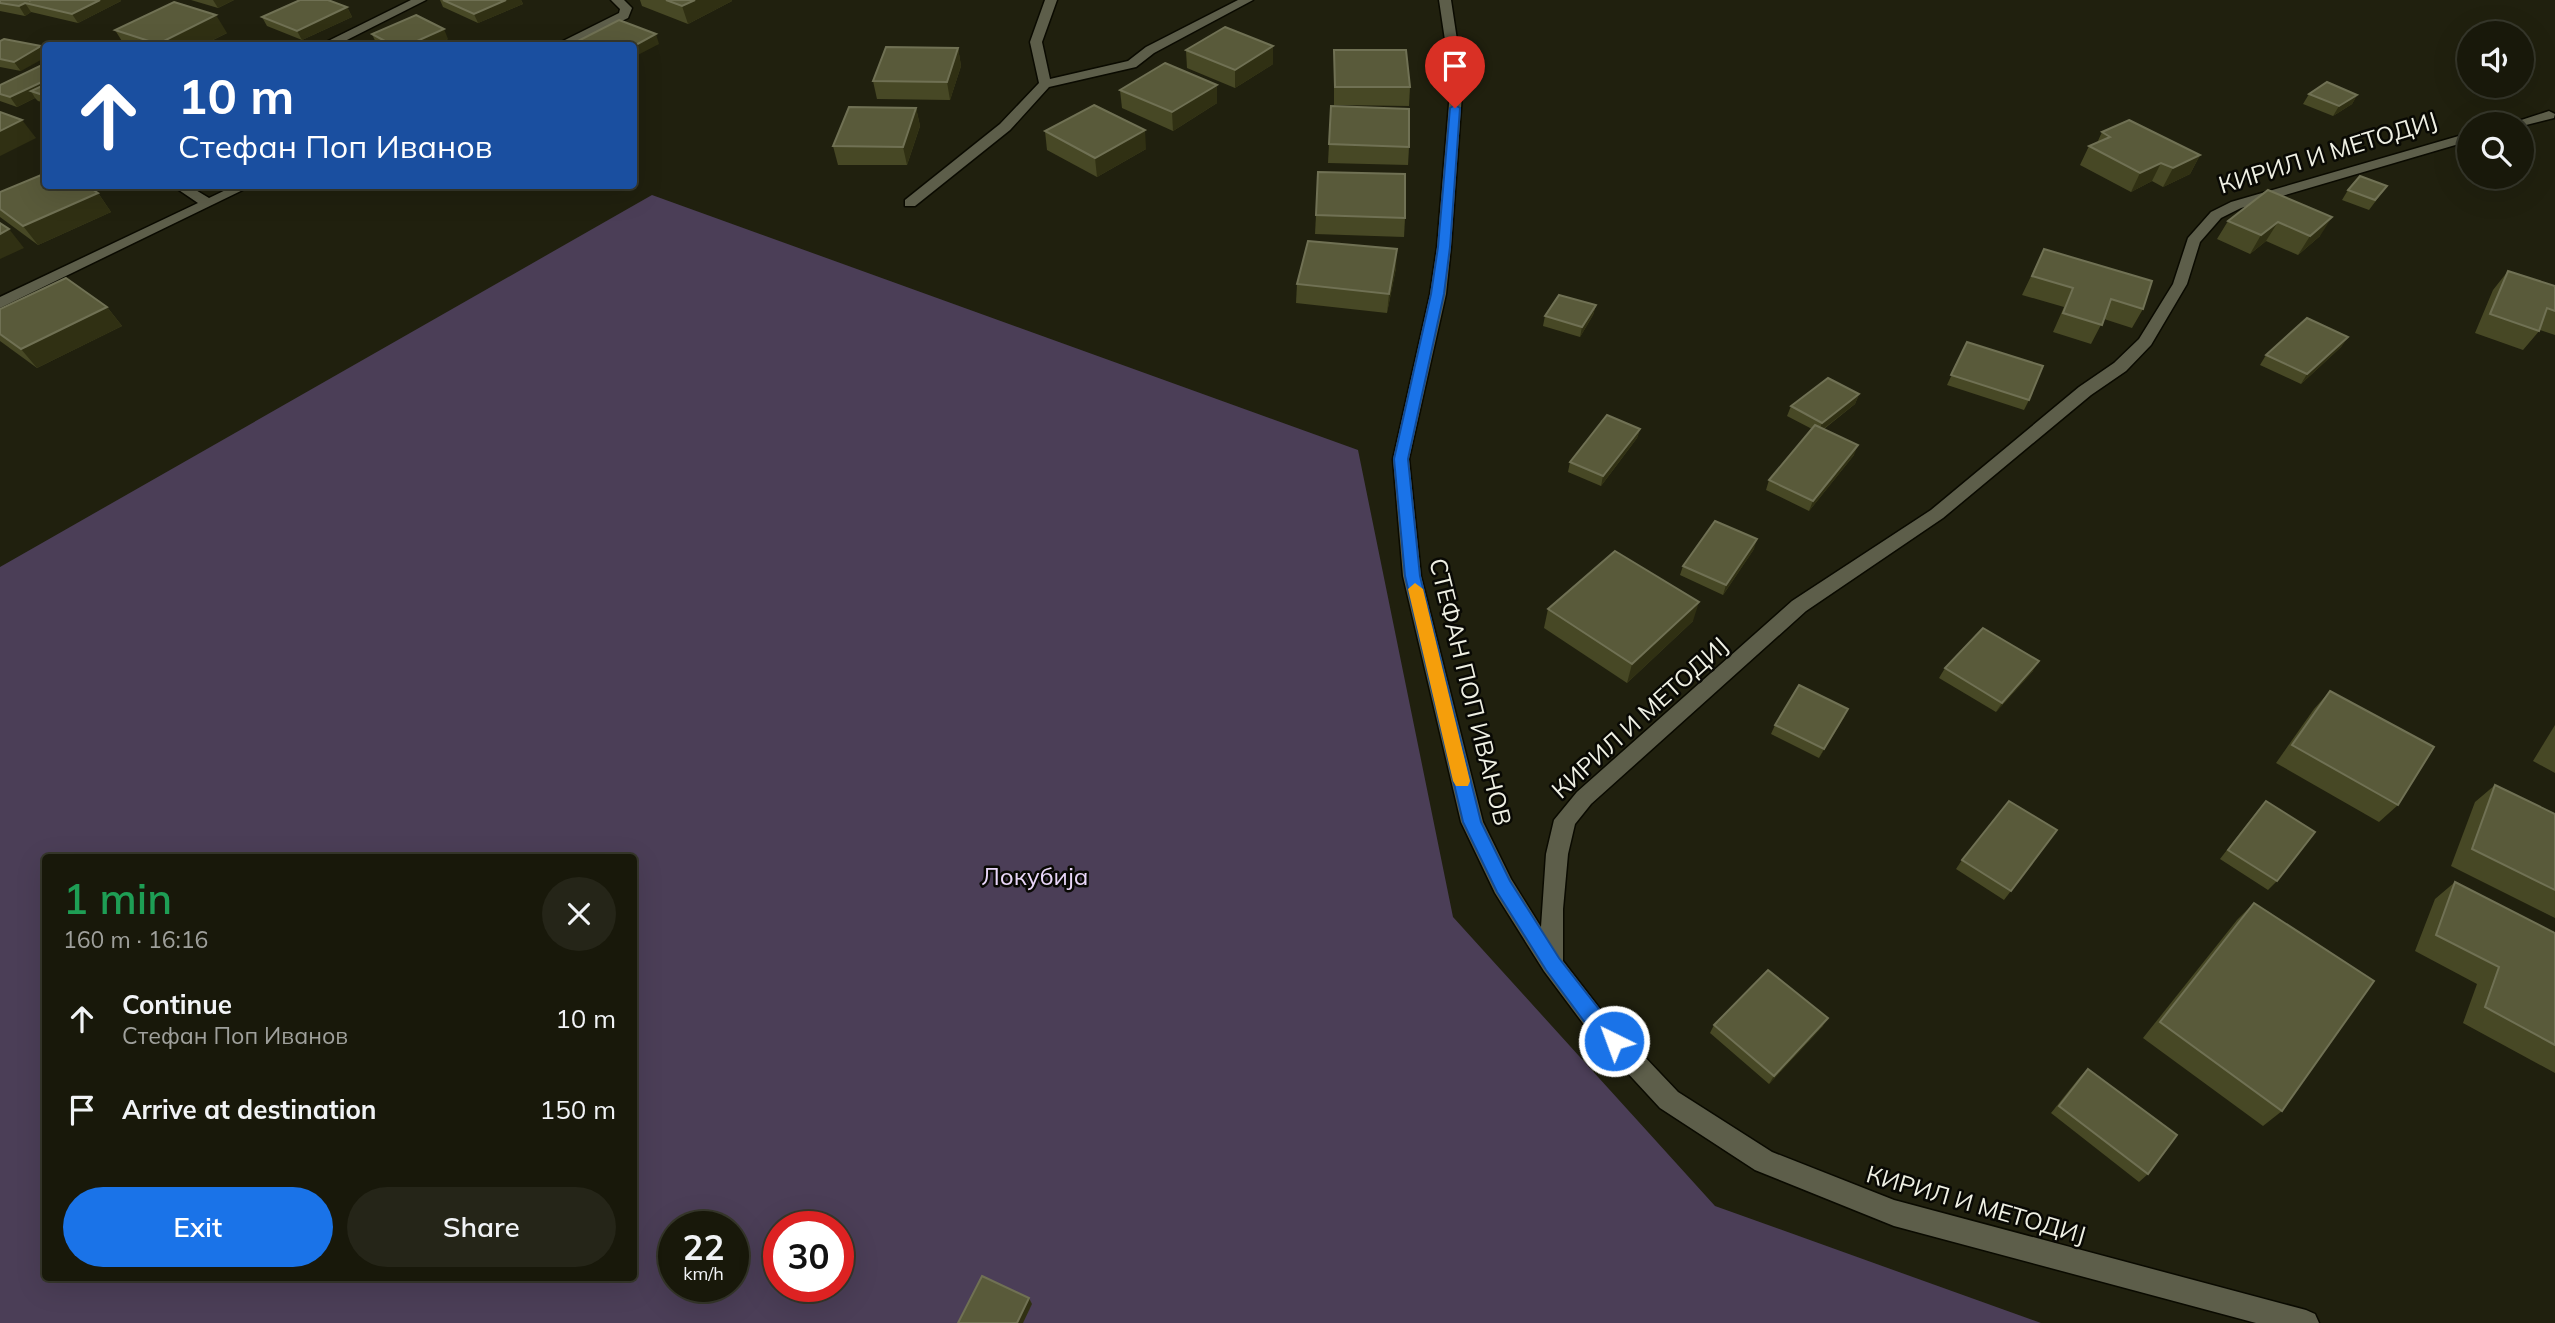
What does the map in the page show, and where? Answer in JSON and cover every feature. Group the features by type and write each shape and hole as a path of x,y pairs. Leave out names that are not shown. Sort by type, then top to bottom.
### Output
{"street":[{"path":"332,42 420,0"},
{"path":"567,42 624,15 626,8 617,0"},
{"path":"1045,84 1036,42 1051,0"},
{"path":"910,203 1005,127 1045,84 1132,64 1150,50 1247,0"},
{"name":"СТЕФАН ПОП ИВАНОВ","path":"1440,2 1457,80 1438,294 1401,459 1412,576 1472,822 1503,886 1552,964"},
{"path":"2534,119 2549,115"},
{"name":"КИРИЛ И МЕТОДИЈ","path":"2306,1323 1894,1213 1764,1161 1669,1100 1596,1022 1552,964 1552,909 1557,854 1565,820 1584,798 1747,656 1799,606 1937,514 2085,391 2120,367 2145,342 2180,284 2193,241 2210,220 2236,205 2457,141"},
{"path":"185,189 208,203"},
{"path":"0,303 238,189"}],"green space":[{"name":"Локубија","path":"652,195 1358,450 1453,917 1715,1206 2041,1323 0,1323 0,567"}],"building":[{"path":"0,0 100,0 72,14 25,3 19,6 0,3"},
{"path":"300,0 328,0 347,7 297,31 262,17"},
{"path":"443,0 506,0 474,14"},
{"path":"666,0 695,0 682,6"},
{"path":"174,2 216,15 162,42 152,42 115,30"},
{"path":"416,15 444,29 415,42 387,42 372,34"},
{"path":"619,20 656,34 637,44 637,42 578,41"},
{"path":"1225,27 1273,46 1235,70 1186,50"},
{"path":"4,39 41,46 14,62 0,59 0,41"},
{"path":"886,47 958,48 947,82 873,81"},
{"path":"1334,50 1406,50 1410,87 1335,87"},
{"path":"1165,63 1217,85 1172,112 1120,90"},
{"path":"42,65 42,82 10,97 0,94 0,85"},
{"path":"2327,82 2357,95 2339,106 2309,94"},
{"path":"42,86 42,95 31,91"},
{"path":"1094,105 1145,130 1095,158 1045,131"},
{"path":"1331,106 1409,109 1409,147 1329,144"},
{"path":"849,107 916,108 903,147 833,146"},
{"path":"0,112 22,120 0,131"},
{"path":"2129,120 2200,155 2173,168 2161,163 2140,173 2089,146 2110,137 2102,132"},
{"path":"1318,172 1405,174 1405,218 1316,215"},
{"path":"42,175 42,189 92,189 98,193 23,226 0,209 0,192"},
{"path":"2360,176 2387,186 2375,200 2348,190"},
{"path":"2268,190 2332,217 2310,236 2278,222 2261,235 2228,221"},
{"path":"0,223 9,229 0,234"},
{"path":"1308,241 1397,249 1389,294 1297,284"},
{"path":"2044,249 2152,281 2143,309 2111,299 2102,325 2063,313 2073,288 2032,276"},
{"path":"2508,271 2555,286 2555,311 2547,308 2539,331 2490,314"},
{"path":"66,278 107,307 21,349 0,334 0,309"},
{"path":"1559,295 1596,305 1582,327 1545,316"},
{"path":"2307,318 2348,337 2307,374 2266,355"},
{"path":"1967,342 2043,366 2029,400 1951,375"},
{"path":"1828,378 1859,394 1822,423 1791,406"},
{"path":"1607,415 1640,429 1603,476 1570,462"},
{"path":"1815,425 1858,445 1813,501 1769,480"},
{"path":"1715,521 1757,539 1726,585 1683,566"},
{"path":"1615,551 1699,602 1632,664 1548,609"},
{"path":"1983,628 2039,661 2002,703 1945,668"},
{"path":"1799,685 1848,709 1824,749 1775,725"},
{"path":"2330,691 2434,747 2398,805 2292,745"},
{"path":"2495,785 2555,814 2555,890 2472,849"},
{"path":"2009,801 2057,830 2011,891 1962,860"},
{"path":"2266,801 2315,832 2277,881 2228,850"},
{"path":"2455,882 2555,933 2555,1045 2485,1007 2499,967 2436,935"},
{"path":"2254,903 2374,981 2282,1111 2160,1022"},
{"path":"1768,970 1828,1018 1774,1076 1714,1025"},
{"path":"2088,1069 2177,1135 2148,1174 2059,1106"},
{"path":"982,1276 1029,1298 1017,1323 958,1323"}],"slow traffic":[{"path":"1415,589 1462,781"}],"route":[{"path":"1455,108 1438,294 1401,459 1412,576 1472,822 1503,886 1552,964 1596,1022 1614,1041"}]}
